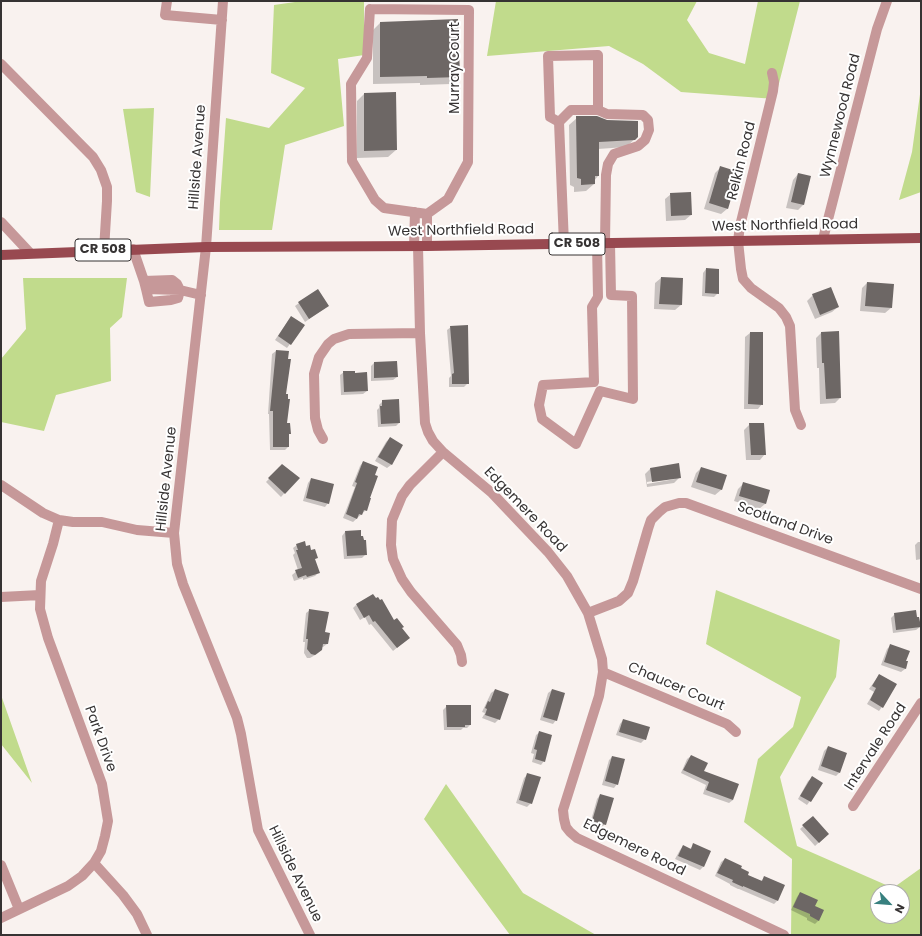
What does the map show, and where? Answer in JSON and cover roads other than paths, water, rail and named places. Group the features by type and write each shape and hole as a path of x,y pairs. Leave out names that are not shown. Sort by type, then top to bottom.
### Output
{"main road":[{"name":"West Northfield Road","path":"1,255 206,247 419,246 921,238"}],"street":[{"path":"166,1 165,15 222,20"},
{"name":"Hillside Avenue","path":"223,1 206,247 174,533 177,564 183,584 238,718 258,830 310,935"},
{"name":"Wynnewood Road","path":"823,239 878,29 887,1"},
{"name":"Murray Court","path":"415,212 384,208 375,200 352,161 351,84 366,58 370,9 469,10 468,162 448,199 427,214"},
{"path":"559,122 550,117 548,56 598,56 598,110"},
{"path":"1,64 93,157 101,170 107,187 104,250"},
{"name":"Relkin Road","path":"772,73 774,82 773,91 740,226 738,241 743,279 751,288 779,308 786,317 790,326 795,410 801,425"},
{"path":"564,244 559,122 571,110 598,110 607,114 643,115 648,120 649,130 645,140 638,146 614,154 608,164 606,175 604,243 598,297 592,306 594,382 544,385 539,405 542,419 576,444 600,391 633,399 632,296 611,296 604,243"},
{"path":"415,212 427,214 419,246 415,212"},
{"path":"1,222 30,253"},
{"name":"Edgemere Road","path":"419,246 420,333 425,423 428,432 433,441 443,452 492,493 548,552 567,576 588,613 602,659 603,672 599,696 563,810 564,819 570,832 577,838 784,935"},
{"path":"133,249 145,285 180,290 201,295"},
{"path":"323,439 318,430 315,418 314,374 319,357 328,344 334,339 349,334 420,333"},
{"path":"443,452 410,485 402,496 392,520 391,545 395,564 402,580 457,645 462,662"},
{"path":"1,485 43,513 59,520 73,522 102,522 137,530 174,533"},
{"name":"Scotland Drive","path":"588,613 619,602 628,593 651,520 658,512 672,505 686,504 921,589"},
{"name":"Park Drive","path":"1,918 68,886 82,876 94,863 101,851 108,821 102,784 48,638 40,609 41,581 59,520"},
{"path":"1,597 40,595"},
{"name":"Chaucer Court","path":"603,672 727,724 736,732"},
{"name":"Intervale Road","path":"853,806 921,703"},
{"path":"94,863 123,895 137,914 147,935"},
{"path":"1,865 19,909"}]}
